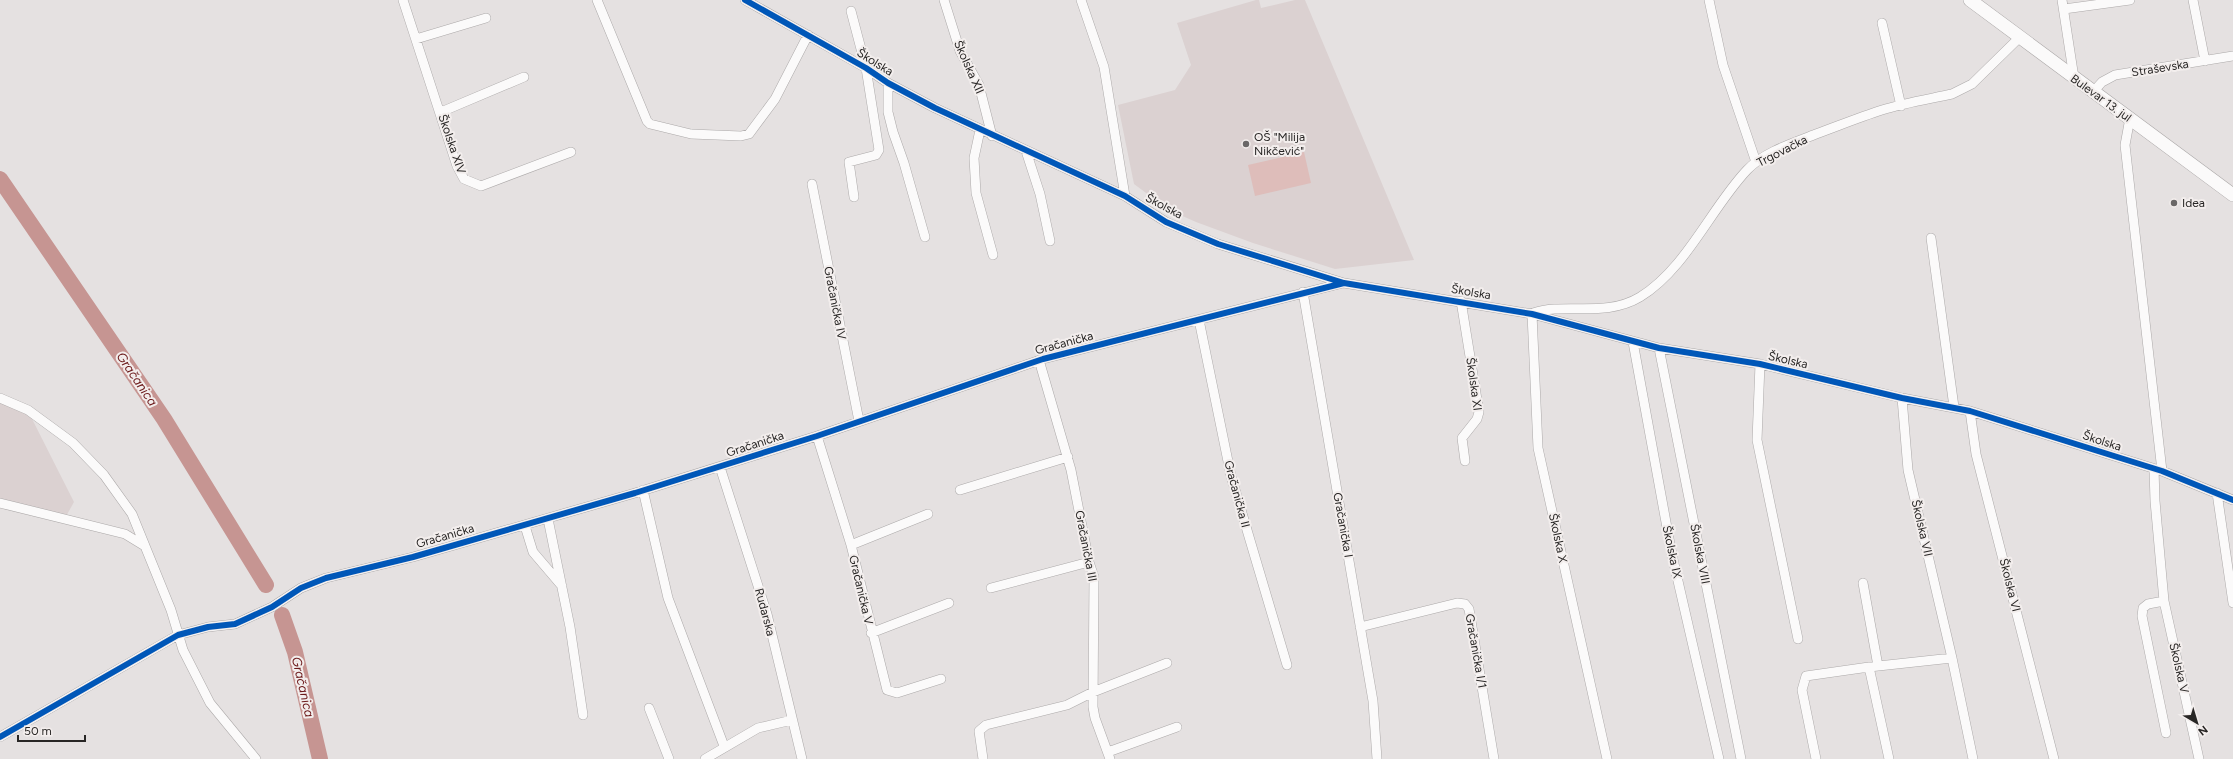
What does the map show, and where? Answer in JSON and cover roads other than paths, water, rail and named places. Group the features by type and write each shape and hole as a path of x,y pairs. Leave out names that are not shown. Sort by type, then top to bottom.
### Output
{"street":[{"name":"Školska XIV","path":"403,0 460,173 464,179 475,185 481,186 572,152"},
{"path":"597,0 647,121 650,124 691,134 741,136 749,134 775,99 808,35"},
{"name":"Školska","path":"745,0 866,68 888,83 992,136 1125,196 1166,222 1218,244 1344,283 1461,301 1532,314 1659,348 1760,364 1902,398 1970,411 2158,470 2233,500"},
{"name":"Školska XII","path":"944,0 960,51 979,85 992,136"},
{"path":"1081,0 1104,67 1125,196"},
{"path":"1709,0 1723,65 1756,162"},
{"name":"Bulevar 13. jul","path":"1970,0 2233,195"},
{"path":"2074,78 2063,4 2130,0"},
{"path":"2194,0 2204,61"},
{"path":"852,11 866,68 879,153 849,162 854,197"},
{"path":"416,39 486,18"},
{"path":"1882,23 1901,106"},
{"name":"Trgovačka","path":"1532,314 1540,311 1596,309 1618,306 1639,297 1655,286 1692,246 1734,185 1756,162 1796,142 1883,110 1963,89 1972,84 2020,37"},
{"name":"Straševska","path":"2093,92 2102,82 2115,75 2233,56"},
{"path":"441,112 524,77"},
{"path":"888,83 888,112 925,237"},
{"name":"Školska V","path":"2130,118 2126,145 2158,470 2155,501 2164,601 2200,759"},
{"path":"980,130 974,158 976,193 993,255"},
{"path":"1026,151 1040,194 1050,241"},
{"name":"Gračanička IV","path":"812,184 859,421"},
{"path":"1931,238 1954,407"},
{"name":"Gračanička","path":"0,737 178,635 208,627 235,624 272,607 301,588 326,578 413,557 525,526 720,467 817,436 1039,360 1303,292 1344,283"},
{"name":"Gračanička I","path":"1303,292 1373,701 1377,759"},
{"name":"Školska XI","path":"1461,301 1479,412 1477,419 1462,438 1465,461"},
{"name":"Školska X","path":"1532,314 1538,448 1607,759"},
{"name":"Gračanička II","path":"1199,320 1231,476 1287,665"},
{"name":"Školska IX","path":"1633,342 1672,556 1719,759"},
{"name":"Školska VIII","path":"1659,348 1741,759"},
{"name":"Gračanička III","path":"1039,360 1068,458 1089,562 1094,577 1093,692 1095,718 1109,756"},
{"path":"1760,364 1757,440 1798,639"},
{"path":"0,398 28,410 73,443 99,470 132,514 171,610 183,650 210,704 256,759"},
{"name":"Školska VII","path":"1902,398 1908,470 1952,658 1973,759"},
{"name":"Školska VI","path":"1970,411 1976,454 2054,759"},
{"name":"Gračanička V","path":"817,436 851,544 885,686 890,693 897,693 941,679"},
{"path":"960,490 1068,458"},
{"name":"Rudarska","path":"720,467 767,614 802,759"},
{"path":"643,490 668,598 724,746"},
{"path":"2217,493 2233,603"},
{"path":"0,503 125,534 144,546"},
{"path":"851,544 928,514"},
{"path":"548,519 562,586 583,715"},
{"path":"525,526 533,552 562,586"},
{"path":"991,588 1089,562"},
{"path":"1863,583 1874,666 1889,759"},
{"name":"Školska V","path":"2164,601 2148,604 2143,608 2142,616 2166,733"},
{"path":"872,633 949,603"},
{"name":"Gračanička I/1","path":"1360,627 1457,603 1465,604 1469,609 1494,759"},
{"path":"1816,759 1802,690 1803,682 1806,676 1874,666 1952,658"},
{"path":"983,759 980,731 986,725 1067,705 1093,692 1167,663"},
{"path":"649,708 668,759"},
{"path":"705,759 724,746 758,728 792,720"},
{"path":"1109,756 1177,727"}],"waterway":[{"name":"Gračanica","path":"0,179 164,419 266,585"},
{"name":"Gračanica","path":"282,615 295,652 320,759"}],"place":[{"name":"OŠ \"Milija Nikčević\"","path":"1246,144"},
{"name":"Idea","path":"2174,203"}]}
